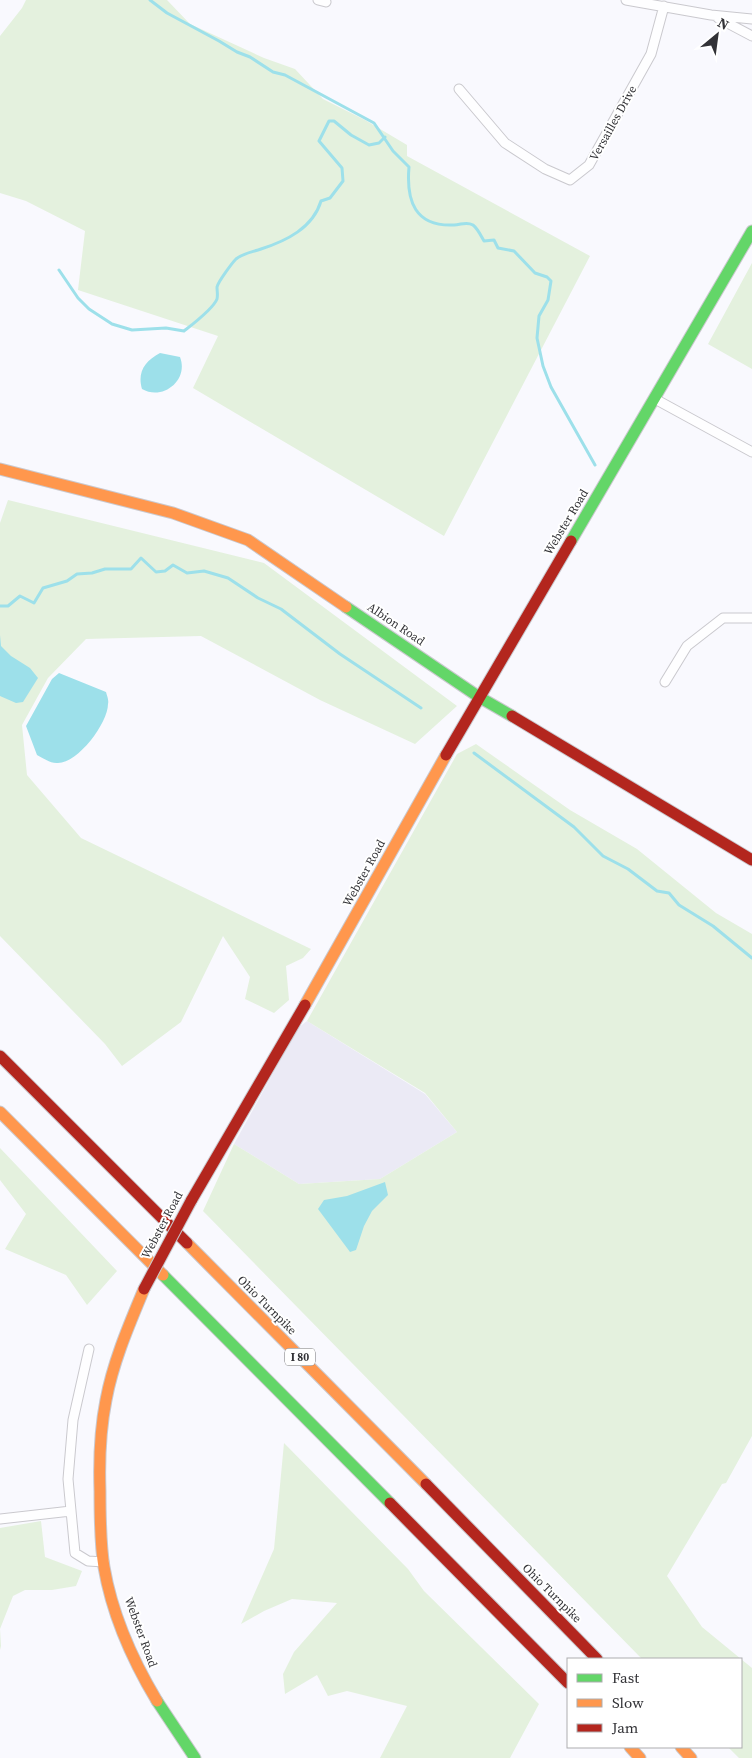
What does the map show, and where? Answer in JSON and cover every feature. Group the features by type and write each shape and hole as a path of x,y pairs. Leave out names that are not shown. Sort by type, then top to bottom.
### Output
{"main road":[{"name":"Webster Road","path":"195,1758 176,1734 138,1667 117,1611 104,1562 99,1461 103,1414 114,1371 144,1289 190,1201 289,1033 479,697 655,399 752,230"},
{"name":"Albion Road","path":"0,469 173,513 248,540 479,697 752,860"},
{"name":"Ohio Turnpike","path":"0,1056 597,1658"},
{"path":"0,1112 567,1682"},
{"path":"631,1748 640,1758"},
{"path":"682,1748 691,1758"}],"street":[{"path":"626,0 711,15 752,19"},
{"name":"Versailles Drive","path":"459,89 505,143 544,169 570,180 589,166 651,54 664,6"},
{"path":"711,15 734,25 752,36"},
{"path":"655,399 752,452"},
{"path":"665,682 687,646 723,618 752,618"},
{"path":"89,1349 73,1420 68,1480 75,1553 88,1561 104,1562"},
{"path":"0,1519 71,1511"}],"shaded area":[{"path":"307,1021 425,1094 457,1132 380,1179 299,1184 234,1144 298,1028"}],"green space":[{"path":"26,0 167,0 190,24 264,58 295,69 323,99 365,120 407,145 407,156 590,256 444,536 193,388 218,336 78,290 85,231 26,201 0,193 0,36"},
{"path":"752,263 752,369 708,344"},
{"path":"8,500 264,563 457,706 415,744 320,700 201,636 86,639 48,678 22,725 27,775 81,838 311,949 303,958 286,966 289,1000 274,1013 245,999 250,977 223,936 181,1022 122,1066 105,1044 0,936 0,523"},
{"path":"476,744 570,810 637,849 716,913 752,934 752,1436 726,1483 722,1484 667,1576 702,1627 740,1658 641,1658 203,1211 234,1144 299,1184 380,1179 457,1132 425,1093 307,1021 457,754"},
{"path":"0,1148 117,1271 87,1305 66,1275 5,1249 26,1214 0,1180"},
{"path":"284,1443 408,1569 424,1591 539,1704 510,1758 380,1758 407,1706 347,1691 328,1696 317,1675 285,1694 283,1674 294,1652 337,1603 292,1599 264,1611 241,1624 274,1549"},
{"path":"41,1521 45,1557 82,1571 76,1586 52,1590 25,1590 13,1596 0,1629 0,1528"},
{"path":"742,1660 752,1668 752,1758 739,1758 729,1748 742,1748"}],"water":[{"path":"160,353 180,357 181,373 172,386 166,390 150,392 142,389 142,372 146,363"},
{"path":"0,635 1,646 11,656 30,668 38,678 23,702 16,703 0,696"},
{"path":"59,673 106,692 108,702 107,712 103,721 90,741 74,756 66,761 55,763 37,755 26,726 52,679"},
{"path":"385,1182 388,1195 372,1211 364,1226 356,1250 350,1252 318,1209 324,1200 347,1196"}],"waterway":[{"path":"150,0 167,13 237,52 250,57 273,72 285,75 374,123 393,151 409,167 409,191 416,210 422,216 430,222 441,224 454,225 466,223 473,225 484,241 494,240 498,248 514,251 535,273 547,277 551,281 548,300 539,316 537,338 543,366 551,387 595,465"},
{"path":"59,270 78,298 89,309 112,324 132,330 166,328 184,331 215,303 217,287 236,259 280,242 297,232 312,219 321,201 330,198 343,181 342,168 319,141 329,121 334,121 351,135 369,145 379,143 385,137"},
{"path":"0,606 8,606 20,596 34,603 43,588 67,581 77,574 92,573 105,569 131,569 141,558 156,572 165,571 173,565 187,573 204,571 228,578 258,598 281,609 340,654 421,708"},
{"path":"474,753 574,827 603,856 628,869 657,891 669,893 679,905 713,926 752,958"}],"traffic: fast":[{"path":"571,541 752,231"},
{"path":"346,607 479,697 512,716"},
{"path":"163,1275 390,1503"},
{"path":"157,1701 195,1758"}],"traffic: slow":[{"path":"0,469 173,513 248,540 346,607"},
{"path":"305,1005 446,755"},
{"path":"0,1112 163,1275"},
{"path":"187,1243 426,1484"},
{"path":"144,1289 117,1358 106,1400 102,1423 100,1457 100,1529 104,1567 112,1602 132,1653 157,1701"},
{"path":"631,1748 640,1758"},
{"path":"682,1748 691,1758"}],"traffic: jam":[{"path":"446,755 571,541"},
{"path":"512,716 752,860"},
{"path":"191,1201 305,1005"},
{"path":"0,1056 187,1243"},
{"path":"144,1289 191,1201"},
{"path":"426,1484 596,1658"},
{"path":"390,1503 567,1682"}]}
